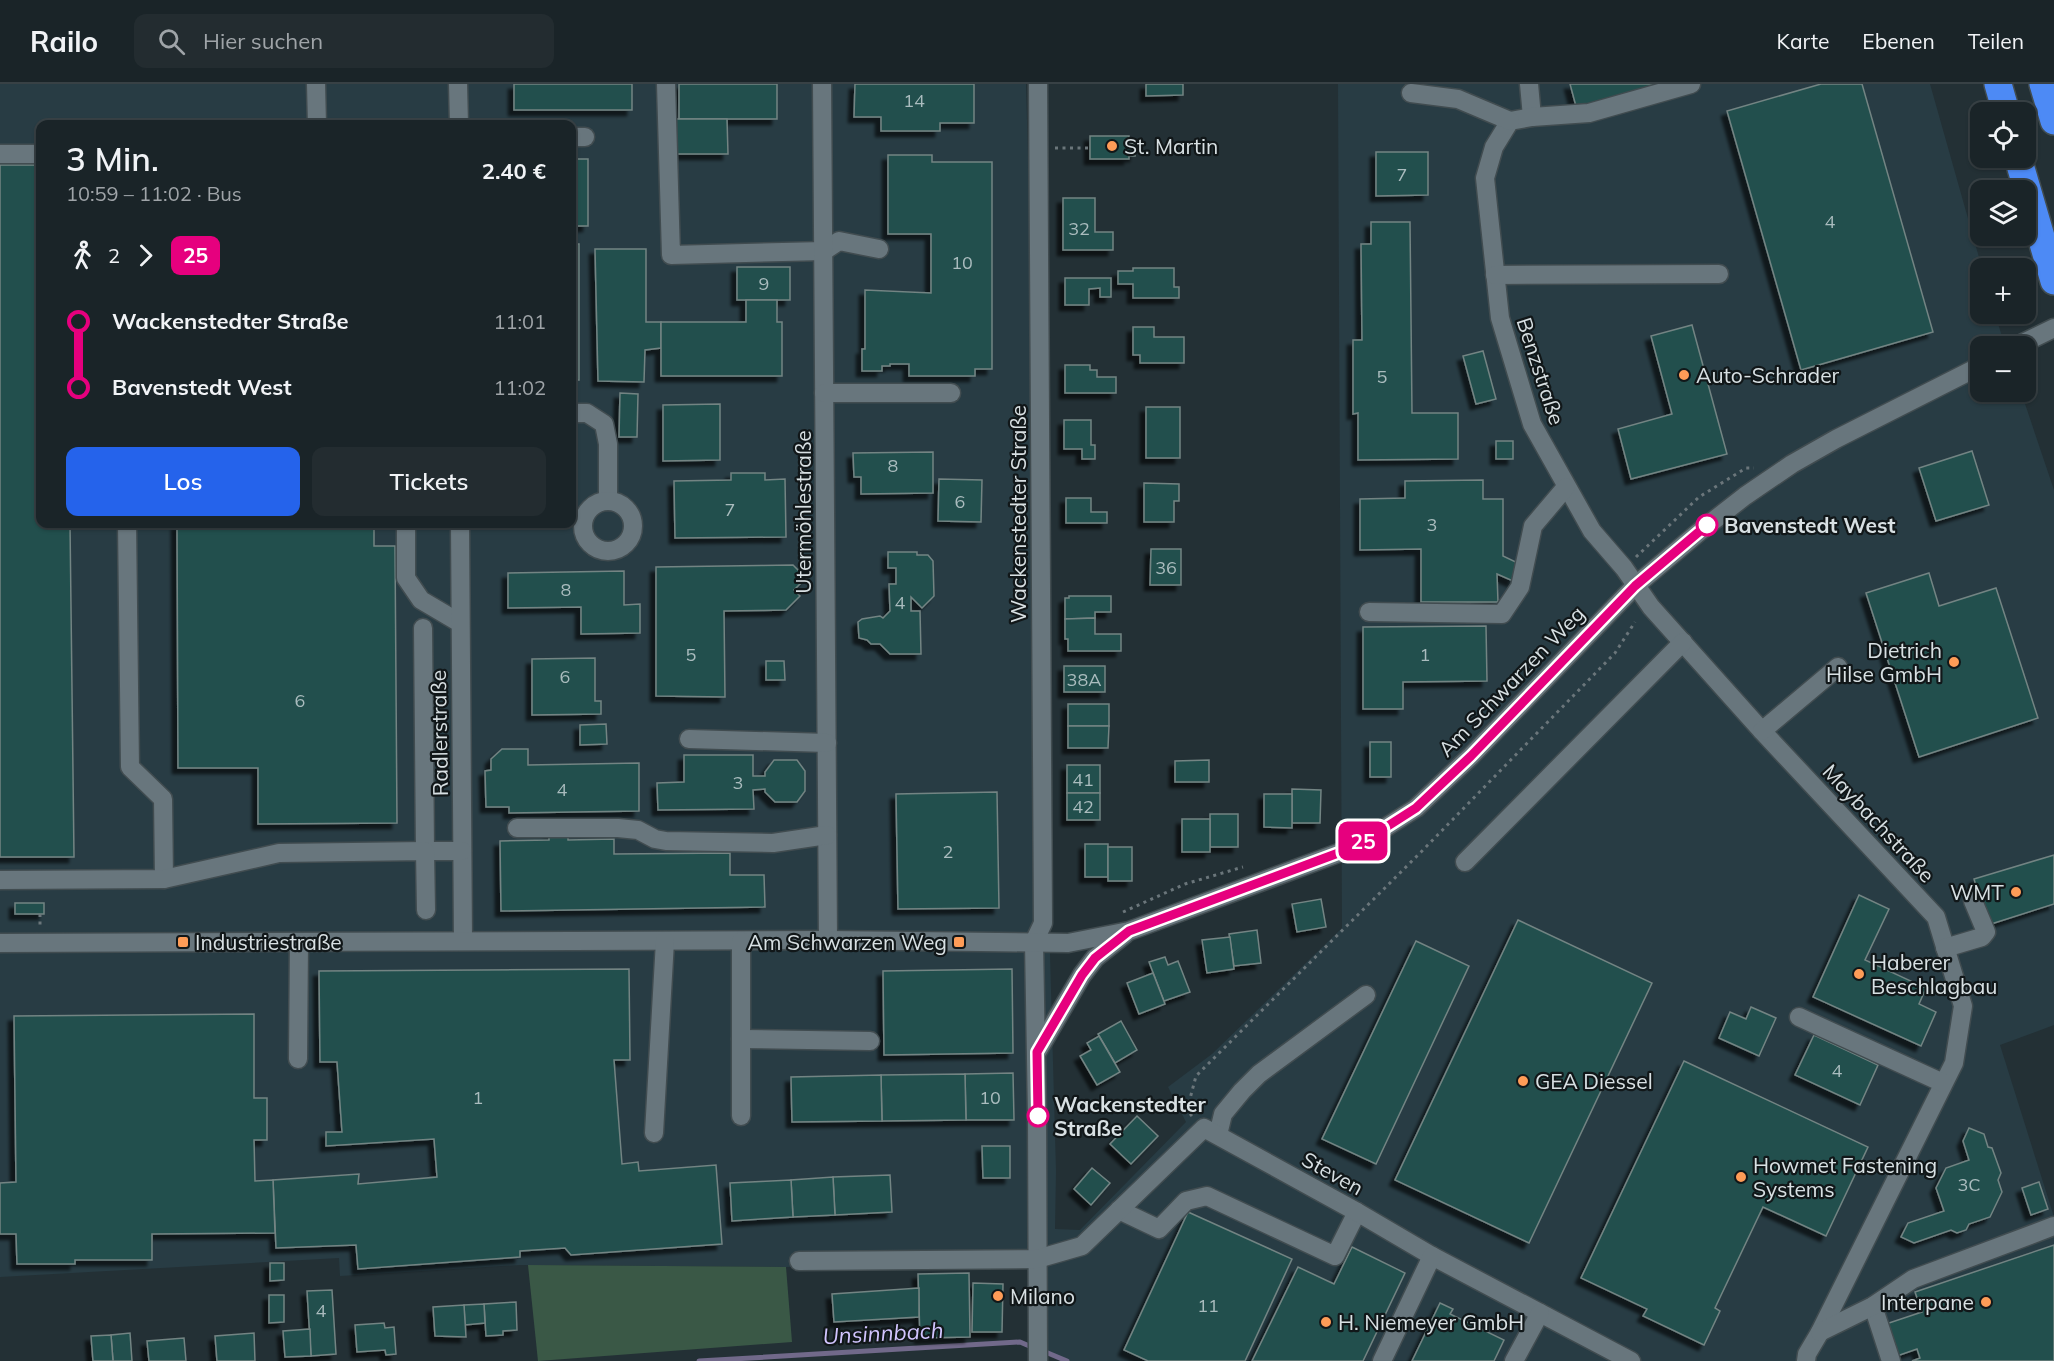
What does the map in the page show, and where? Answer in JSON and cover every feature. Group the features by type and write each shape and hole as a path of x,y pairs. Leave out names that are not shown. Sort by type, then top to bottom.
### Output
{"highway":[{"path":"1998,84 2003,102"},
{"path":"2043,84 2054,121"},
{"path":"2021,168 2054,281"}],"street":[{"path":"316,84 317,120"},
{"path":"456,119 458,84"},
{"path":"666,84 671,255 824,251 839,242 879,249"},
{"name":"Utermöhlestraße","path":"822,84 828,940"},
{"name":"Wackenstedter Straße","path":"1038,84 1043,923 1034,942 1037,1052 1038,1361"},
{"path":"1529,84 1532,117"},
{"path":"1411,93 1458,99 1510,121 1589,113 1691,84"},
{"name":"Benzstraße","path":"1510,121 1494,147 1485,178 1500,318 1532,424 1592,531 1624,568 1635,586"},
{"path":"0,154 36,154"},
{"path":"1496,275 1719,274"},
{"path":"2036,337 2054,328"},
{"name":"Am Schwarzen Weg","path":"1034,942 1068,943 1129,931 1341,852 1380,831 1416,808 1471,756 1635,586 1708,524 1792,464 1970,371"},
{"path":"824,393 951,393"},
{"path":"576,413 587,413 604,424 608,444 608,501"},
{"path":"1369,612 1502,614 1520,587 1533,526 1566,487"},
{"path":"127,528 130,767 163,799 164,879"},
{"path":"406,528 406,579 421,600 460,623"},
{"name":"Radlerstraße","path":"460,528 463,941"},
{"name":"Maybachstraße","path":"1635,586 1651,607 1762,731 1936,917 1964,1006 1954,1063 1821,1332 1807,1354 1806,1361"},
{"path":"423,628 426,910"},
{"path":"1465,862 1683,642"},
{"path":"1762,731 1838,667"},
{"path":"689,740 826,743"},
{"path":"518,828 618,828 638,830 655,839 678,842 773,843 827,835"},
{"path":"0,880 164,879 279,853 462,850"},
{"path":"1945,948 1982,937 1986,932 1973,902"},
{"path":"1037,1052 1082,975 1095,958 1129,931"},
{"path":"0,943 828,940 1034,942"},
{"path":"654,1133 665,941"},
{"path":"741,941 741,1116"},
{"path":"298,1059 299,942"},
{"path":"799,1261 1037,1259 1082,1246 1204,1128 1218,1136 1224,1114 1259,1074 1366,995"},
{"path":"1798,1017 1943,1083"},
{"path":"741,1039 870,1041"},
{"name":"Steven","path":"1218,1136 1432,1256 1630,1361"},
{"path":"1119,1210 1159,1229 1186,1201 1207,1196 1335,1256 1357,1212"},
{"path":"1821,1332 1873,1306 1913,1279 2054,1226"},
{"path":"1382,1361 1432,1256"},
{"path":"1873,1306 1891,1361"},
{"path":"1514,1361 1540,1313"}],"path":[{"path":"1038,147 1090,148"},
{"path":"1624,568 1700,497 1746,468 1757,467"},
{"path":"1186,1110 1196,1076 1421,852 1615,653 1635,622"},
{"path":"1121,913 1185,884 1249,866"},
{"path":"30,925 40,925 40,914"}],"shaded area":[{"path":"0,84 1026,84 1056,1171 1055,1229 1080,1230 1186,1122 1168,1087 1212,1054 1342,928 1338,84 1930,84 1970,226 1970,246 1976,246 1979,258 1970,258 1970,324 1998,324 2002,336 1970,336 1970,402 2024,402 2054,490 2054,1025 2000,1045 2054,1217 2054,1361 1070,1361 1045,1351 1037,1260 786,1267 520,1265 340,1276 339,1258 0,1277"}],"green space":[{"path":"528,1265 786,1267 792,1342 538,1361"}],"building":[{"path":"514,84 632,84 632,110 514,110"},
{"path":"679,84 777,84 777,119 679,119"},
{"path":"855,84 974,84 974,123 940,123 940,131 881,131 881,117 854,117"},
{"path":"1146,84 1183,84 1183,95 1146,96"},
{"path":"1570,84 1670,84 1577,110"},
{"path":"1821,84 1862,84 1933,332 1801,370 1727,111"},
{"path":"672,119 727,119 728,154 672,154"},
{"name":"St. Martin","path":"1090,136 1129,136 1129,143 1135,144 1135,156 1129,156 1129,159 1090,159"},
{"path":"1376,152 1428,152 1428,195 1376,196"},
{"path":"888,155 932,155 932,162 992,162 992,369 975,369 975,376 909,376 909,364 882,366 882,371 862,371 862,349 865,349 865,290 931,293 931,234 888,234"},
{"path":"576,159 588,159 588,226 576,226"},
{"path":"0,165 36,165 36,528 70,528 74,857 0,857"},
{"path":"1063,198 1095,198 1095,232 1113,232 1113,250 1063,250"},
{"path":"1371,222 1410,222 1412,413 1458,413 1458,459 1358,460 1358,413 1353,414 1353,340 1362,340 1361,244 1371,244"},
{"path":"576,244 579,244 579,380 576,380"},
{"path":"595,249 646,249 646,322 661,322 661,348 645,350 644,382 598,381"},
{"path":"737,267 790,267 790,300 737,300"},
{"path":"1133,268 1174,268 1174,287 1179,287 1179,298 1133,298 1133,284 1118,284 1118,271 1133,271"},
{"path":"1065,278 1111,278 1111,297 1100,297 1100,288 1089,289 1089,305 1065,305"},
{"path":"746,300 777,300 777,322 782,322 782,376 661,376 661,322 746,322"},
{"name":"Auto-Schrader","path":"1692,325 1727,454 1631,479 1618,429 1672,414 1651,336"},
{"path":"1133,327 1154,327 1154,337 1184,337 1184,363 1140,363 1140,355 1133,355"},
{"path":"1483,351 1496,399 1476,404 1463,356"},
{"path":"1065,365 1090,365 1090,370 1097,370 1097,377 1116,377 1116,393 1065,393"},
{"path":"620,393 638,394 637,437 619,437"},
{"path":"720,404 720,460 663,461 663,405"},
{"path":"1146,407 1180,407 1180,458 1146,458"},
{"path":"1064,420 1091,420 1091,445 1095,445 1095,459 1082,459 1082,449 1064,449"},
{"path":"1496,441 1513,441 1513,459 1496,459"},
{"path":"1972,451 1989,505 1936,521 1919,468"},
{"path":"933,452 933,493 861,494 861,477 854,477 853,453"},
{"path":"731,473 765,473 765,480 785,479 786,537 675,538 674,481 731,480"},
{"path":"939,479 982,480 981,522 938,521"},
{"path":"1483,480 1483,499 1503,499 1503,556 1520,564 1513,581 1497,574 1498,602 1421,602 1421,549 1360,550 1360,499 1405,498 1405,481"},
{"path":"1144,483 1179,484 1179,501 1174,501 1174,522 1144,522"},
{"path":"1066,498 1091,498 1091,512 1107,512 1107,523 1066,523"},
{"path":"177,528 374,528 374,546 395,546 397,823 258,824 258,768 178,768"},
{"path":"1151,549 1181,549 1181,585 1150,585"},
{"path":"888,552 917,552 917,555 928,555 933,561 934,596 922,608 911,597 911,611 920,611 921,654 890,654 880,644 871,644 859,638 858,622 862,619 880,616 883,618 890,611 889,584 896,584 896,568 888,568"},
{"path":"793,565 806,578 794,590 800,596 786,610 724,611 725,697 656,696 656,567"},
{"path":"624,571 624,605 640,604 640,633 581,634 581,607 508,608 508,573"},
{"name":"Dietrich Hilse GmbH","path":"1929,573 1939,606 1996,588 2038,718 1919,757 1866,593"},
{"path":"1069,596 1111,596 1111,612 1095,612 1095,618 1065,619 1065,598"},
{"path":"1095,618 1095,634 1121,634 1121,651 1068,651 1068,639 1065,639 1065,619"},
{"path":"1486,626 1487,681 1403,682 1403,709 1363,709 1363,627"},
{"path":"595,658 595,701 601,701 601,714 532,715 532,659"},
{"path":"766,661 784,661 785,680 766,680"},
{"path":"1064,666 1105,666 1105,692 1064,692"},
{"path":"1068,704 1109,704 1109,726 1068,726"},
{"path":"606,724 607,744 580,745 580,725"},
{"path":"1068,726 1109,726 1108,748 1068,748"},
{"path":"1370,742 1391,742 1391,777 1370,777"},
{"path":"502,749 528,749 528,765 639,763 639,811 509,813 509,807 486,807 485,771 491,770 491,759"},
{"path":"684,755 753,755 753,776 765,776 765,772 774,760 797,760 805,771 805,791 797,802 775,802 765,792 765,789 753,790 754,809 658,810 657,783 684,782"},
{"path":"1209,760 1209,782 1175,782 1175,761"},
{"path":"1067,765 1100,765 1100,793 1067,793"},
{"path":"1292,789 1321,790 1320,823 1292,823"},
{"path":"997,792 999,908 898,909 896,794"},
{"path":"1067,793 1100,793 1100,820 1067,820"},
{"path":"1264,794 1292,794 1292,828 1264,827"},
{"path":"1210,814 1238,814 1238,847 1210,847"},
{"path":"1182,819 1210,819 1210,852 1182,852"},
{"path":"549,834 568,834 568,840 614,839 614,854 730,853 730,875 764,875 765,907 501,911 500,841 549,840"},
{"path":"1085,844 1108,844 1108,877 1085,877"},
{"path":"1108,847 1132,847 1132,881 1108,881"},
{"name":"WMT","path":"2054,855 2054,904 1988,925 1974,879"},
{"name":"Haberer Beschlagbau","path":"1859,895 1889,909 1865,960 1926,988 1919,1004 1936,1012 1921,1046 1813,997"},
{"path":"1321,899 1326,927 1297,932 1292,904"},
{"path":"15,903 44,903 44,914 15,914"},
{"name":"GEA Diessel","path":"1518,920 1652,983 1529,1243 1395,1180"},
{"path":"1257,930 1261,963 1234,966 1229,934"},
{"path":"1230,937 1234,969 1207,973 1202,940"},
{"path":"1416,941 1469,966 1376,1164 1322,1139"},
{"path":"1165,957 1168,965 1178,961 1190,992 1164,1001 1149,962"},
{"path":"629,969 630,1060 614,1060 622,1164 638,1162 639,1171 716,1165 722,1244 571,1255 565,1248 520,1251 520,1257 358,1269 356,1245 276,1248 273,1180 359,1174 358,1184 437,1177 434,1139 326,1146 326,1132 342,1132 337,1062 320,1062 319,971"},
{"path":"1012,969 1013,1053 884,1055 883,971"},
{"path":"1153,973 1165,1004 1139,1014 1127,983"},
{"path":"1751,1007 1776,1018 1759,1056 1719,1038 1730,1012 1746,1019"},
{"path":"254,1014 254,1098 267,1098 267,1140 254,1140 255,1181 273,1180 275,1233 152,1234 152,1260 75,1260 75,1264 17,1264 16,1234 0,1234 0,1183 16,1182 14,1016"},
{"path":"1121,1021 1137,1050 1115,1063 1098,1034"},
{"path":"1814,1035 1878,1065 1860,1105 1795,1075"},
{"path":"1099,1036 1120,1072 1097,1085 1080,1056 1091,1050 1087,1043"},
{"name":"Howmet Fastening Systems","path":"1684,1061 1868,1147 1826,1236 1763,1207 1715,1308 1720,1311 1704,1345 1643,1316 1647,1309 1581,1278"},
{"path":"1013,1073 1014,1120 966,1120 965,1074"},
{"path":"965,1074 966,1120 882,1121 881,1075"},
{"path":"881,1075 882,1121 792,1122 791,1077"},
{"path":"1137,1116 1158,1136 1131,1164 1110,1144"},
{"path":"1969,1128 1984,1134 2001,1173 1998,1180 2002,1192 1990,1217 1969,1224 1966,1230 1957,1233 1951,1230 1914,1243 1901,1237 1908,1223 1944,1211 1936,1188 1946,1168 1969,1160 1963,1141"},
{"path":"982,1146 1010,1146 1010,1178 983,1178"},
{"path":"1092,1168 1110,1183 1091,1205 1074,1189"},
{"path":"890,1175 892,1212 835,1215 833,1177"},
{"path":"833,1177 835,1215 793,1217 791,1180"},
{"path":"791,1180 793,1217 732,1221 730,1183"},
{"path":"2039,1182 2048,1209 2031,1215 2022,1188"},
{"path":"1188,1212 1292,1259 1245,1361 1148,1361 1124,1350"},
{"name":"Interpane","path":"2054,1245 2054,1361 1912,1361 1920,1358 1917,1349 1894,1357 1883,1325 1922,1312 1915,1292"},
{"name":"H. Niemeyer GmbH","path":"1352,1247 1405,1273 1363,1361 1252,1361 1298,1267 1334,1284"},
{"path":"270,1263 284,1263 284,1280 270,1281"},
{"path":"969,1273 970,1337 920,1338 918,1274"},
{"path":"973,1283 1003,1284 1002,1332 972,1332"},
{"path":"919,1288 919,1317 834,1322 832,1294"},
{"path":"332,1290 336,1354 311,1356 307,1291"},
{"path":"269,1295 284,1295 284,1322 269,1323"},
{"path":"516,1302 517,1330 503,1331 503,1335 486,1336 484,1304"},
{"path":"1440,1303 1453,1309 1450,1314 1504,1340 1494,1361 1412,1361"},
{"path":"484,1304 485,1323 465,1325 464,1305"},
{"path":"464,1305 466,1337 435,1336 433,1307"},
{"path":"384,1323 385,1328 394,1327 396,1354 386,1355 385,1350 357,1352 355,1325"},
{"path":"310,1329 311,1356 285,1357 283,1331"},
{"path":"130,1333 132,1361 113,1361 111,1335"},
{"path":"254,1333 255,1361 217,1361 215,1336"},
{"path":"111,1335 113,1361 93,1361 91,1336"},
{"path":"184,1338 186,1361 149,1361 147,1341"}],"waterway":[{"name":"Unsinnbach","path":"699,1361 1020,1342 1034,1348"},
{"name":"Unsinnbach","path":"1043,1351 1067,1361"}],"bus line":[{"name":"25","path":"1038,1116 1037,1052 1082,975 1095,958 1129,931 1341,852 1416,808 1471,756 1635,586 1707,525"}],"place":[{"name":"St. Martin","path":"1112,146"},
{"name":"Auto-Schrader","path":"1684,375"},
{"name":"Bavenstedt West","path":"1707,525"},
{"name":"Dietrich Hilse GmbH","path":"1954,662"},
{"name":"WMT","path":"2016,892"},
{"name":"Industriestraße","path":"183,942"},
{"name":"Am Schwarzen Weg","path":"959,942"},
{"name":"Haberer Beschlagbau","path":"1859,974"},
{"name":"GEA Diessel","path":"1523,1081"},
{"name":"Wackenstedter Straße","path":"1038,1116"},
{"name":"Howmet Fastening Systems","path":"1741,1177"},
{"name":"Milano","path":"998,1296"},
{"name":"Interpane","path":"1986,1302"},
{"name":"H. Niemeyer GmbH","path":"1326,1322"}]}
